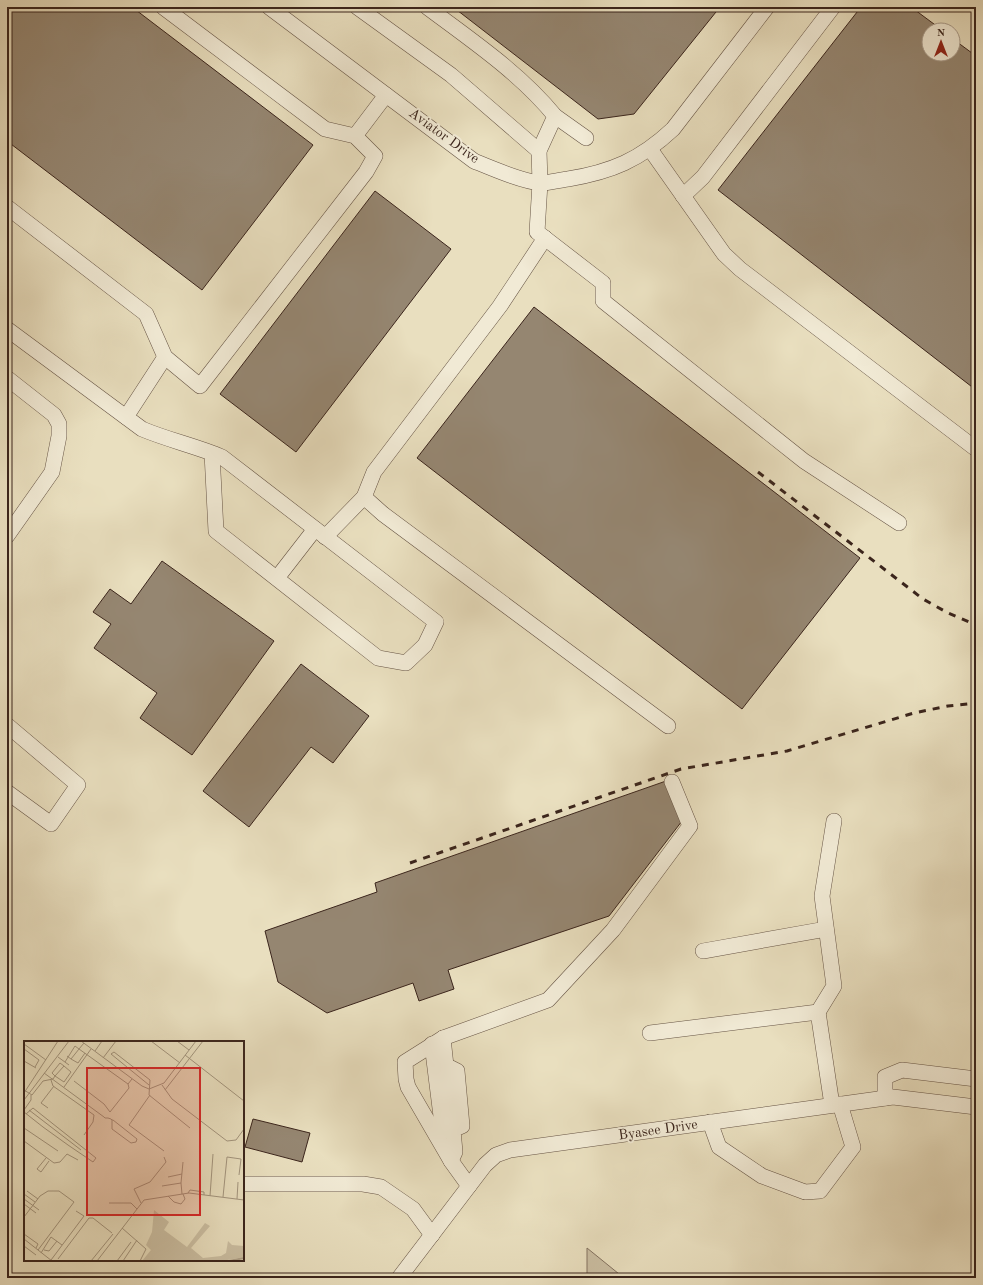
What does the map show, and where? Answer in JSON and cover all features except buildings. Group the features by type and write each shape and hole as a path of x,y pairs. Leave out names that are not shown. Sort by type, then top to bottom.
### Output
{"street":[{"path":"7,207 146,314 165,357 200,386 366,172 375,156 355,136 325,129 163,7"},
{"name":"Aviator Drive","path":"269,7 474,161 510,175 540,183 585,176 615,168 650,149 673,129 767,7"},
{"path":"357,7 451,75 539,151"},
{"path":"427,7 488,52 544,102 555,116 586,138"},
{"path":"683,196 703,177 833,7"},
{"path":"355,136 386,95"},
{"path":"555,116 539,151 540,183 537,232 603,283 603,302 640,332 804,461 899,523"},
{"path":"650,149 724,254 740,269 976,449"},
{"path":"276,578 320,533 364,497 374,472 500,306 545,238"},
{"path":"7,329 142,428 158,436 212,453 222,457 436,622 425,645 406,663 378,658 216,531 212,453"},
{"path":"126,417 165,357"},
{"path":"7,378 54,416 59,424 59,436 52,472 7,536"},
{"path":"364,497 383,514 668,726"},
{"path":"7,725 78,785 51,824 7,792"},
{"path":"469,1186 451,1161 408,1087 405,1062 438,1041 548,1000 612,930 690,826 672,782"},
{"path":"710,1122 719,1147 762,1176 805,1192 820,1191 853,1147 836,1105 818,1012 834,986 822,896 834,821"},
{"path":"704,951 826,929"},
{"path":"650,1033 818,1012"},
{"path":"438,1041 445,1064 453,1130 455,1152 451,1161"},
{"path":"438,1041 443,1132 453,1130"},
{"path":"885,1098 886,1077 902,1070 976,1079"},
{"name":"Byasee Drive","path":"399,1278 485,1165 496,1155 510,1150 893,1097 976,1108"},
{"path":"244,1184 363,1184 381,1187 413,1209 432,1235"}],"shaded area":[{"path":"587,1248 624,1278 587,1278"}],"railway":[{"path":"758,472 923,599 948,613 976,625"},
{"path":"410,863 681,769 787,751 914,713 948,706 976,703"}]}
